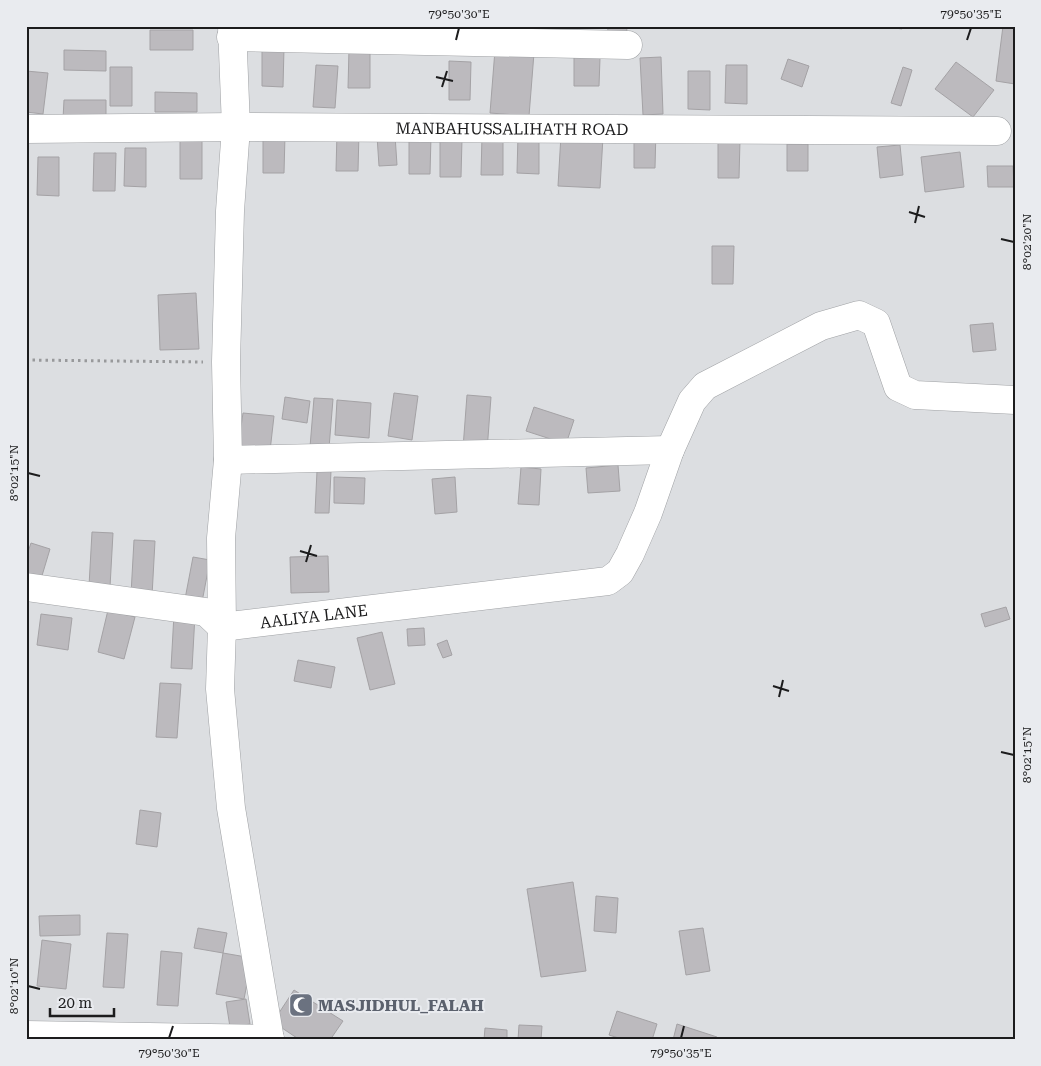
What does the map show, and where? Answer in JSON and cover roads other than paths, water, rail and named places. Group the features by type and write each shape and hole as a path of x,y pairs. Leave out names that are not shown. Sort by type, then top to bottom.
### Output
{"street":[{"path":"26,1035 270,1039 231,808 220,689 222,627 221,538 228,460 226,362 230,211 236,127 232,32 628,45"},
{"name":"MANBAHUSSALIHATH ROAD","path":"26,129 236,127 998,131"},
{"path":"228,460 670,450 692,401 705,386 821,326 859,315 876,323 898,387 915,395 1015,400"},
{"name":"AALIYA LANE","path":"222,627 608,581 620,572 630,554 648,513 670,450"},
{"path":"26,587 206,612 222,627"}],"place":[{"name":"MASJIDHUL_FALAH","path":"301,1005"}]}
